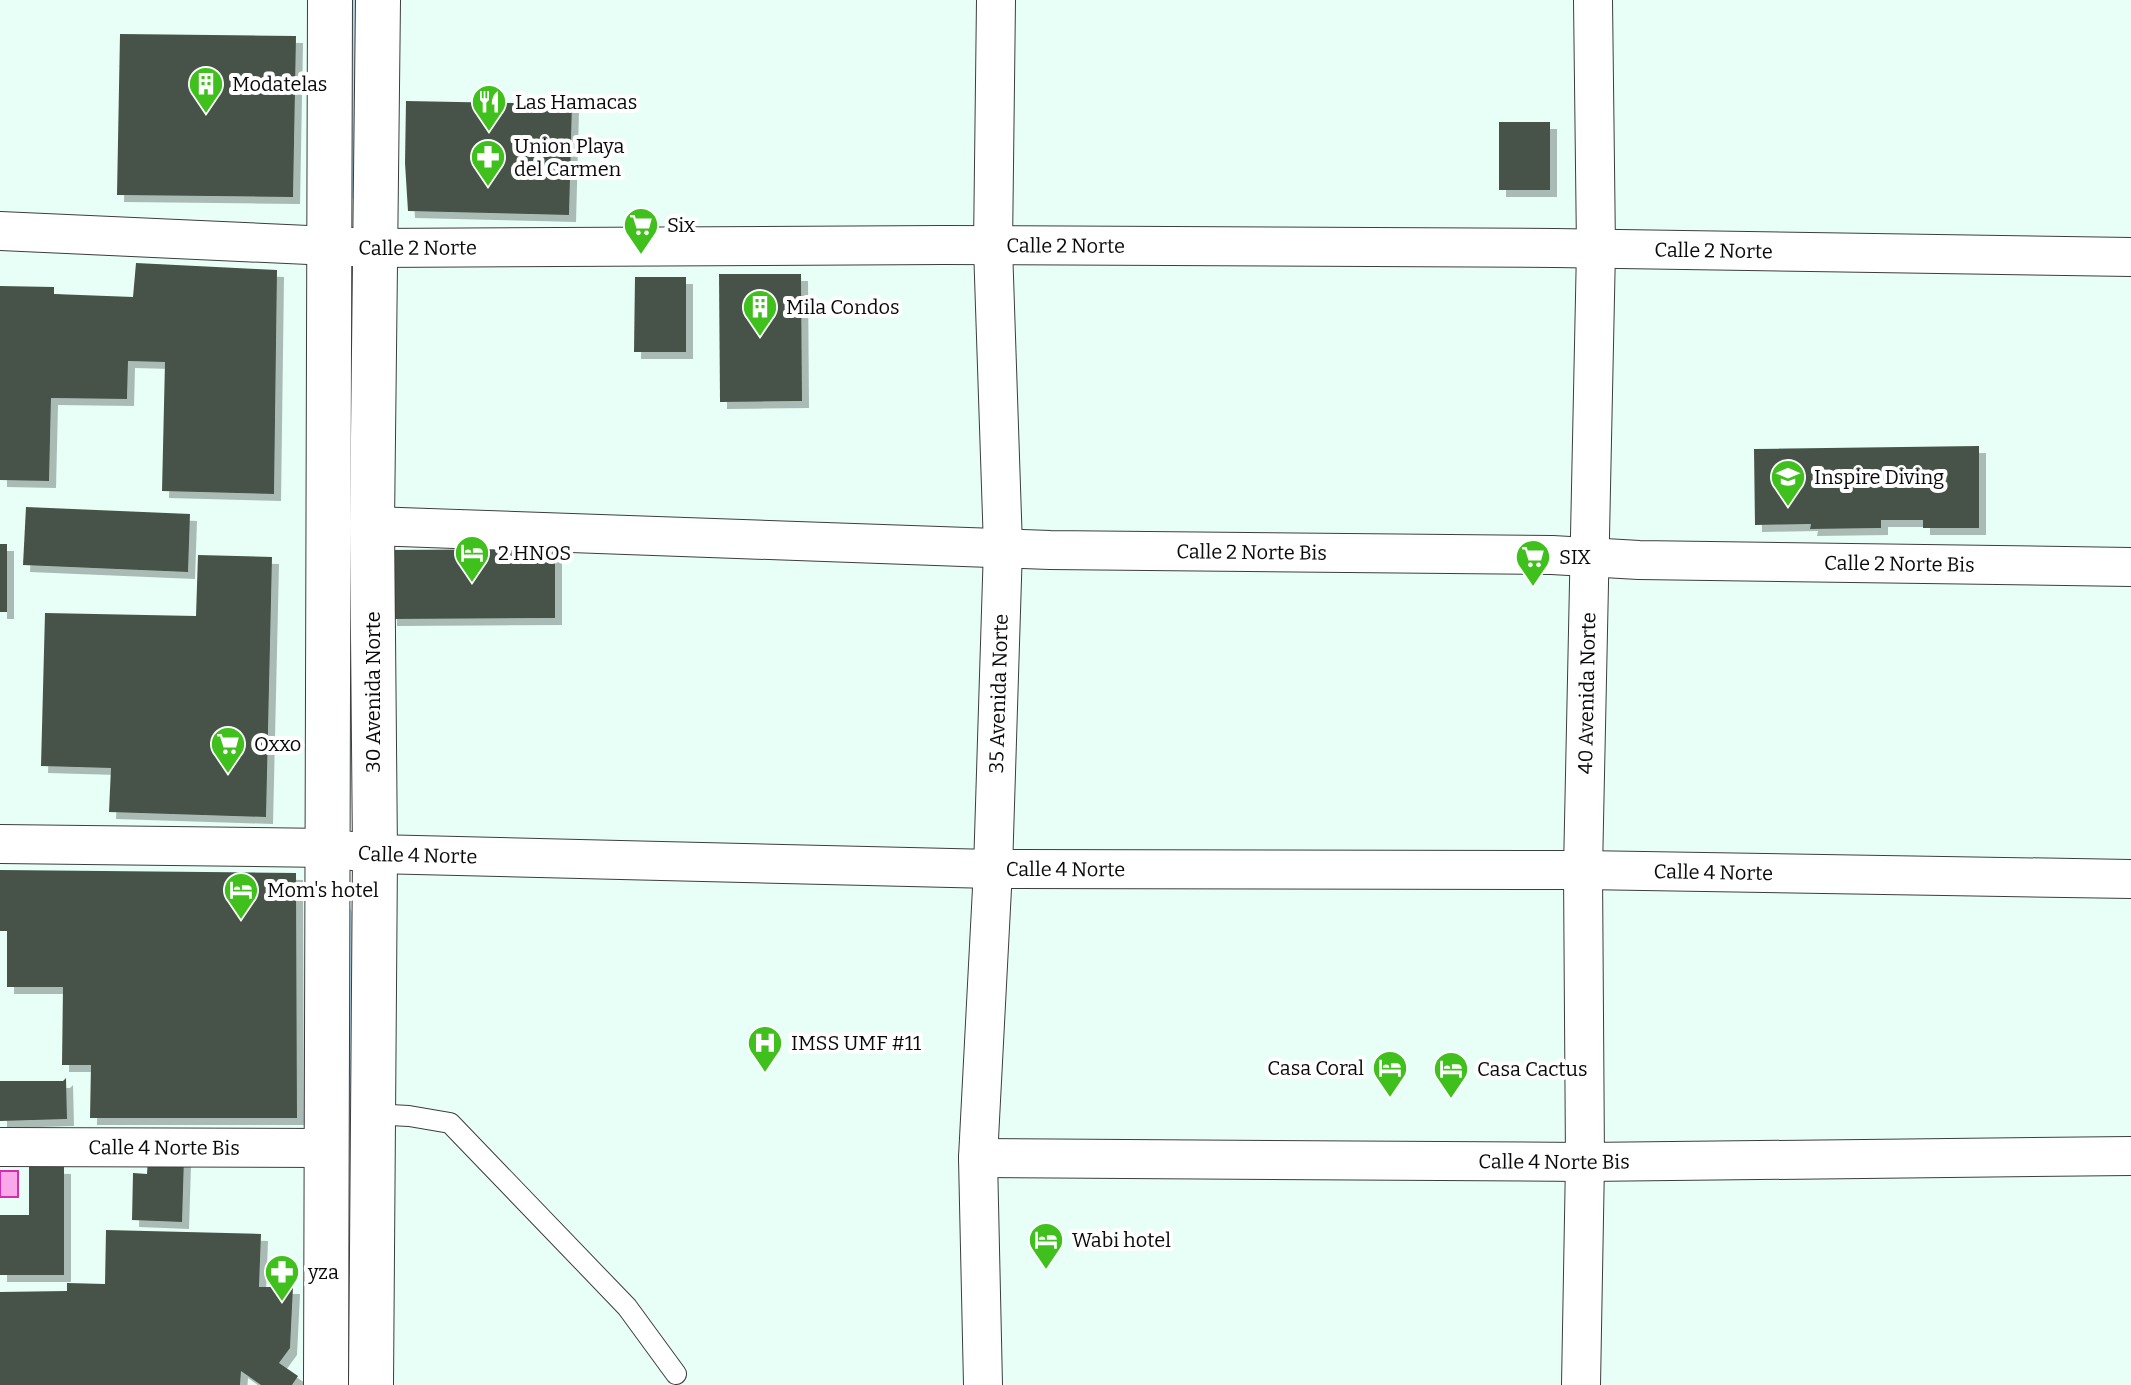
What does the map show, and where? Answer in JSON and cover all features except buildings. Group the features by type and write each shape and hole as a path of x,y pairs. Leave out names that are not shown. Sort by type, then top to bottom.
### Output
{"street":[{"path":"326,1385 330,0"},
{"name":"30 Avenida Norte","path":"371,1385 375,854 372,526 378,0"},
{"name":"35 Avenida Norte","path":"983,1385 978,1158 993,869 1003,547 993,247 996,0"},
{"name":"40 Avenida Norte","path":"1581,1385 1585,1162 1583,870 1596,249 1593,0"},
{"name":"Calle 2 Norte","path":"0,231 374,248 1596,249 2131,257"},
{"name":"Calle 2 Norte Bis","path":"372,526 1003,547 2131,567"},
{"name":"Calle 4 Norte","path":"0,844 329,848 375,854 993,869 1583,870 2131,879"},
{"name":"Calle 4 Norte Bis","path":"0,1147 328,1148"},
{"name":"Calle 4 Norte Bis","path":"978,1158 1585,1162 2131,1156"}],"lane":[{"path":"371,1114 450,1123 627,1307 676,1374"}],"shaded area":[{"path":"351,0 359,0 355,204 351,195"},
{"path":"349,906 352,912 352,1380 350,1385 345,1385"},
{"path":"0,1171 18,1171 18,1197 0,1197"}],"place":[{"name":"Modatelas","path":"206,115"},
{"name":"Las Hamacas","path":"489,133"},
{"name":"Union Playa del Carmen","path":"488,188"},
{"name":"Six","path":"641,256"},
{"name":"Mila Condos","path":"760,338"},
{"name":"Inspire Diving","path":"1788,508"},
{"name":"2 HNOS","path":"472,584"},
{"name":"SIX","path":"1533,588"},
{"name":"Oxxo","path":"228,775"},
{"name":"Mom's hotel","path":"241,921"},
{"name":"IMSS UMF #11","path":"765,1074"},
{"name":"Casa Coral","path":"1390,1099"},
{"name":"Casa Cactus","path":"1451,1100"},
{"name":"Wabi hotel","path":"1046,1271"},
{"name":"yza","path":"282,1303"}]}
